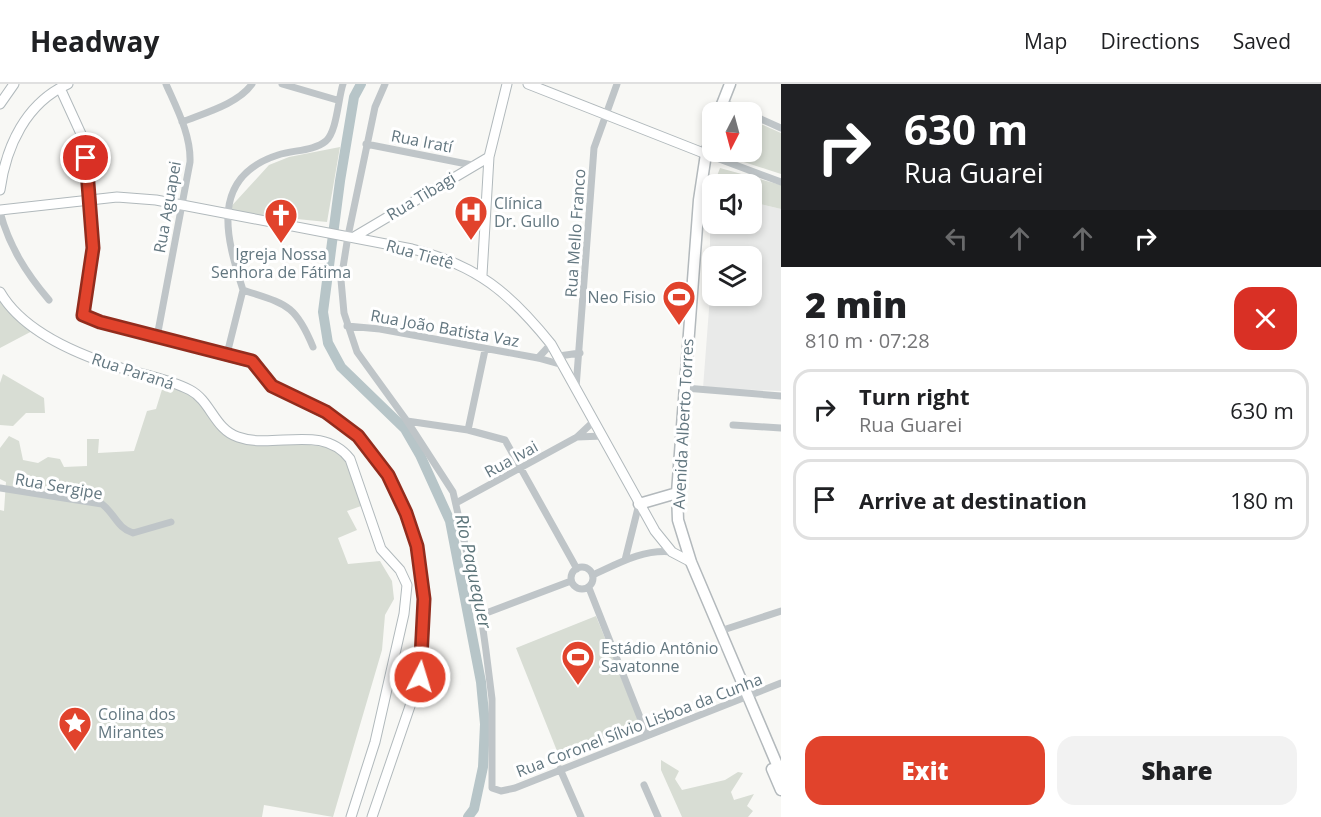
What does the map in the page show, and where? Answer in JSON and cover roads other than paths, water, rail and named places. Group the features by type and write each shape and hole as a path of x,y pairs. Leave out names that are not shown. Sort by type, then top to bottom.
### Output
{"main road":[{"path":"723,102 730,84"},
{"name":"Avenida Alberto Torres","path":"705,162 693,260 677,494 678,520 691,562 781,774"},
{"path":"639,504 677,494"},
{"name":"Avenida Alberto Torres","path":"746,694 781,790"}],"street":[{"path":"0,104 14,84"},
{"name":"Rua Aguapei","path":"157,337 190,155 182,122 166,84"},
{"path":"182,122 232,100 246,92 252,84"},
{"path":"282,84 337,100"},
{"path":"226,354 243,290 229,247 226,212 233,191 258,164 271,157 314,147 326,141 335,121 337,100 343,84"},
{"path":"385,84 375,107 347,236 341,280 347,326 357,352 448,481 456,503 481,615 571,581"},
{"path":"482,275 489,157 507,84"},
{"path":"528,84 605,116 702,148"},
{"name":"Rua Mello Franco","path":"576,388 594,148 617,84"},
{"path":"0,190 6,154 15,138 40,102 64,86 82,136 90,200 93,256 82,312 86,317 256,363 272,386 326,412 358,436 388,475 414,534 424,599 420,677 372,817"},
{"path":"762,119 781,128"},
{"name":"Rua Iratí","path":"366,144 472,165"},
{"name":"Rua Tibagi","path":"347,236 489,157"},
{"path":"735,162 781,182"},
{"name":"Rua Tietê","path":"0,211 90,200 137,198 226,212 433,254 482,275 529,316 551,344 655,531 672,552 691,562"},
{"path":"0,211 5,231 19,262 49,300"},
{"path":"243,290 291,308 303,323 313,346"},
{"name":"Rua Paraná","path":"0,292 19,315 63,344 91,358 165,380 192,391 201,398 214,419 226,431 239,438 301,438 322,442 343,450 350,459 381,549 400,570 407,585 404,614 375,742 351,817"},
{"name":"Rua João Batista Vaz","path":"347,326 380,329 538,358 564,365"},
{"name":"Rua João Batista Vaz","path":"538,358 551,344"},
{"path":"468,430 485,350"},
{"path":"559,356 580,353"},
{"path":"685,388 781,396"},
{"path":"407,421 468,430 505,440 523,468 577,569"},
{"name":"Rua Ivai","path":"456,503 577,437 594,421"},
{"path":"732,425 781,428"},
{"name":"Rua Ivai","path":"577,437 603,436"},
{"name":"Rua Sergipe","path":"0,488 102,504 110,510 119,527 133,533 171,522"},
{"path":"625,560 639,504"},
{"path":"647,735 589,588 593,575 625,560 656,550 672,552"},
{"path":"589,588 578,589 571,581 572,574 577,569 588,569 593,575"},
{"path":"720,631 781,611"},
{"name":"Rua Coronel Sílvio Lisboa da Cunha","path":"481,615 492,699 492,788 496,791 507,790 746,694 781,683"},
{"path":"560,769 581,817"},
{"path":"644,786 658,817"}],"waterway":[{"name":"Rio Paquequer","path":"361,84 354,97 340,181 323,312 328,343 341,367 405,429 420,455 450,521 481,682 485,724 483,767 474,809 468,817"}],"place":[{"name":"Clínica Dr. Gullo","path":"471,241"},
{"name":"Igreja Nossa Senhora de Fátima","path":"281,244"},
{"name":"Neo Fisio","path":"679,326"},
{"name":"Estádio Antônio Savatonne","path":"578,686"},
{"name":"Colina dos Mirantes","path":"75,752"}]}
